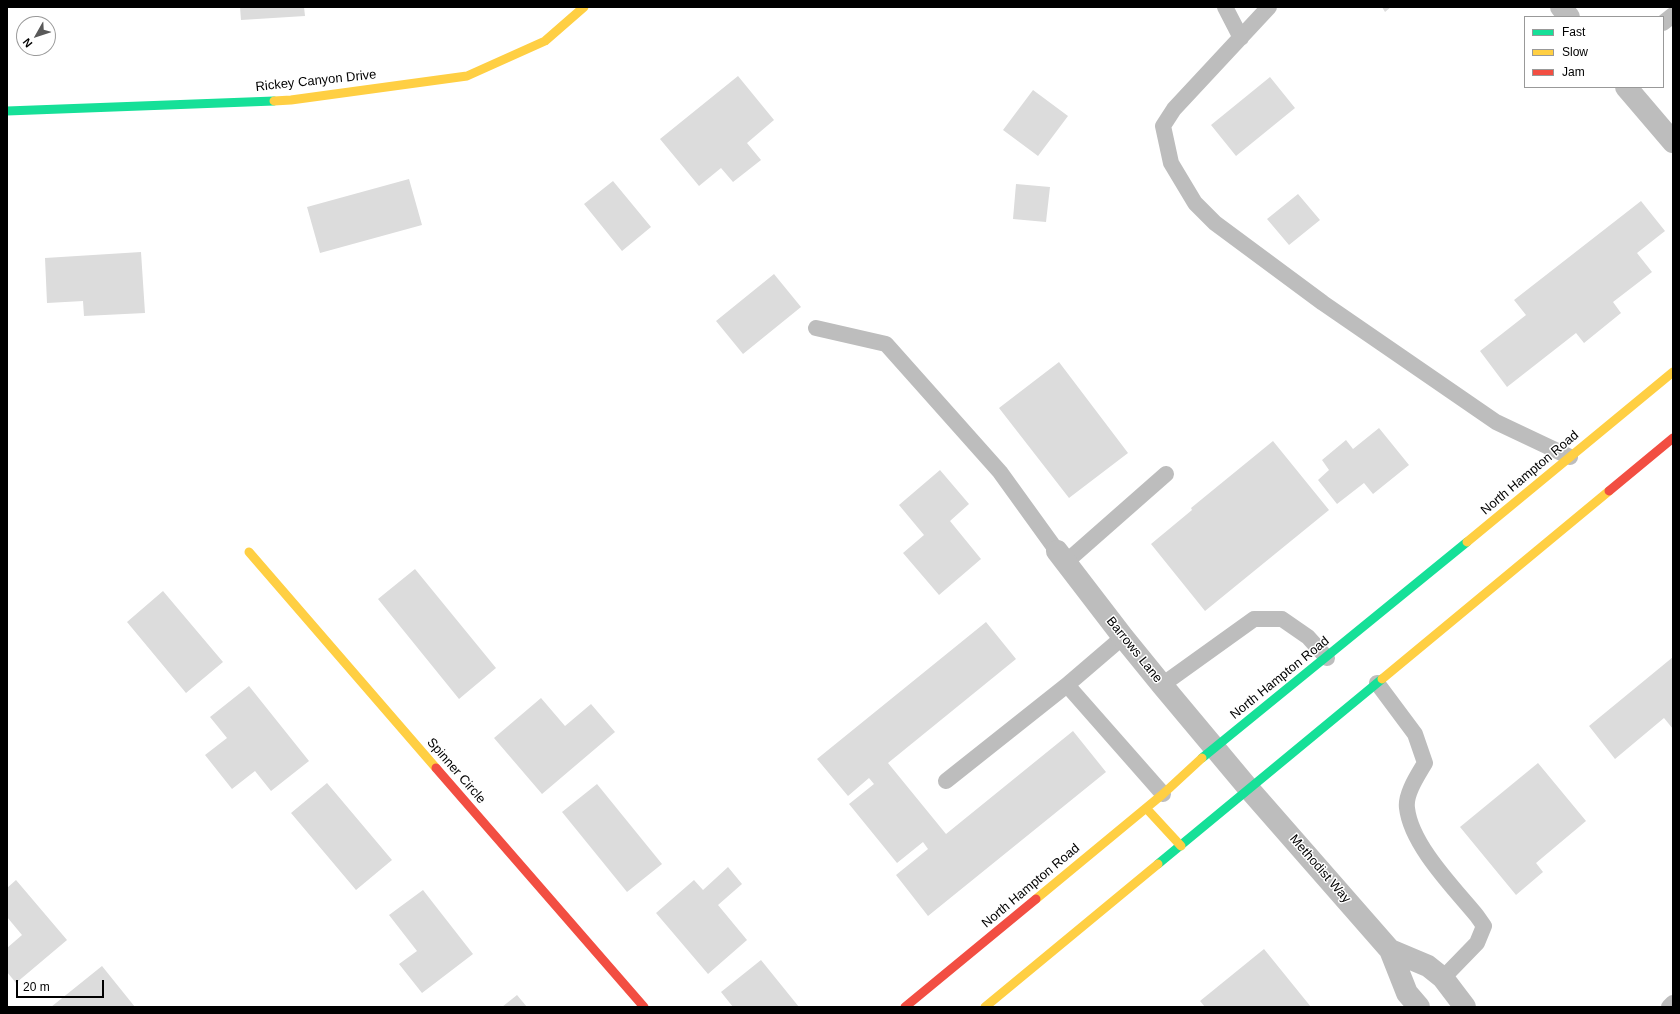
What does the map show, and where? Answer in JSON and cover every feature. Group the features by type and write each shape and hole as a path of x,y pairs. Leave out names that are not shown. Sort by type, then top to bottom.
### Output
{"main road":[{"name":"Rickey Canyon Drive","path":"7,111 291,100 467,76 545,41 584,7"},
{"name":"North Hampton Road","path":"905,1007 1163,794 1214,747 1327,658 1673,372"},
{"path":"985,1007 1673,438"},
{"name":"Spinner Circle","path":"249,552 644,1007"},
{"path":"1146,808 1181,846"}],"street":[{"path":"1561,7 1569,16"},
{"path":"1627,88 1673,142"},
{"name":"Barrows Lane","path":"1062,556 1123,637 1249,789"},
{"name":"Methodist Way","path":"1249,789 1390,950 1407,993 1419,1007"},
{"name":"Methodist Way","path":"1390,950 1428,966 1443,978 1465,1007"}],"lane":[{"path":"1225,7 1241,38"},
{"path":"1269,7 1174,109 1163,126 1171,163 1195,203 1215,223 1323,303 1490,418 1570,458"},
{"path":"1664,22 1673,15"},
{"path":"816,328 886,344 1000,472 1062,556 1166,474"},
{"path":"1162,684 1254,619 1282,619 1308,637 1327,658"},
{"path":"946,781 1067,685 1123,637"},
{"path":"1377,683 1415,734 1425,763 1412,785 1407,808 1415,833 1429,859 1484,926 1477,943 1443,978"},
{"path":"1067,685 1163,794"},
{"path":"1669,1007 1673,1003"}],"building":[{"path":"240,7 304,7 305,16 241,20"},
{"path":"1382,7 1391,7 1385,12"},
{"path":"738,76 774,120 747,143 761,160 733,182 721,168 699,186 660,139"},
{"path":"1270,77 1295,108 1236,156 1211,125"},
{"path":"1033,90 1068,116 1038,156 1003,130"},
{"path":"409,179 422,225 320,253 307,207"},
{"path":"613,181 651,227 622,251 584,204"},
{"path":"1016,184 1050,187 1046,222 1013,219"},
{"path":"1298,194 1320,220 1289,245 1267,219"},
{"path":"1641,201 1665,231 1637,253 1652,272 1613,302 1621,313 1584,343 1576,333 1507,387 1480,351 1526,315 1514,300"},
{"path":"141,252 145,313 84,316 83,301 47,303 45,258"},
{"path":"774,274 801,307 743,354 716,321"},
{"path":"1059,362 1128,453 1069,498 999,408"},
{"path":"1379,428 1409,465 1373,494 1364,483 1337,504 1318,480 1329,470 1322,460 1346,440 1353,449"},
{"path":"1273,441 1329,510 1205,611 1151,544 1192,510 1191,508"},
{"path":"940,470 969,504 950,521 981,559 939,595 903,553 924,535 899,505"},
{"path":"415,569 496,668 459,699 378,599"},
{"path":"163,591 223,662 186,693 127,622"},
{"path":"986,622 1016,659 888,763 946,834 1073,731 1106,772 928,916 896,875 928,849 923,842 897,863 849,804 874,784 869,778 848,796 817,759"},
{"path":"1673,657 1673,729 1664,718 1615,759 1589,726"},
{"path":"249,686 309,761 271,791 255,771 232,789 205,755 227,738 210,717"},
{"path":"541,698 565,726 591,704 615,732 542,794 494,738"},
{"path":"1538,763 1586,821 1536,863 1543,872 1516,895 1460,827"},
{"path":"327,783 392,860 356,890 291,813"},
{"path":"597,784 662,864 627,892 562,812"},
{"path":"728,867 742,884 718,905 747,940 708,974 656,913 694,880 703,890"},
{"path":"16,880 67,940 16,983 7,972 7,948 22,935 7,917 7,888"},
{"path":"423,890 473,954 422,993 399,964 417,951 389,915"},
{"path":"1264,949 1311,1007 1205,1007 1200,1001"},
{"path":"761,960 799,1007 733,1007 721,992"},
{"path":"102,966 135,1007 51,1007"},
{"path":"517,995 527,1007 502,1007"}],"traffic: fast":[{"path":"7,111 274,101"},
{"path":"1202,758 1467,542"},
{"path":"1158,864 1382,679"}],"traffic: slow":[{"path":"274,101 467,76 545,41 584,7"},
{"path":"1467,542 1673,372"},
{"path":"1382,679 1609,491"},
{"path":"249,552 436,768"},
{"path":"1036,899 1163,794 1202,758"},
{"path":"1146,808 1181,846"},
{"path":"985,1007 1158,864"}],"traffic: jam":[{"path":"1609,491 1673,438"},
{"path":"436,768 644,1007"},
{"path":"905,1007 1036,899"}]}
